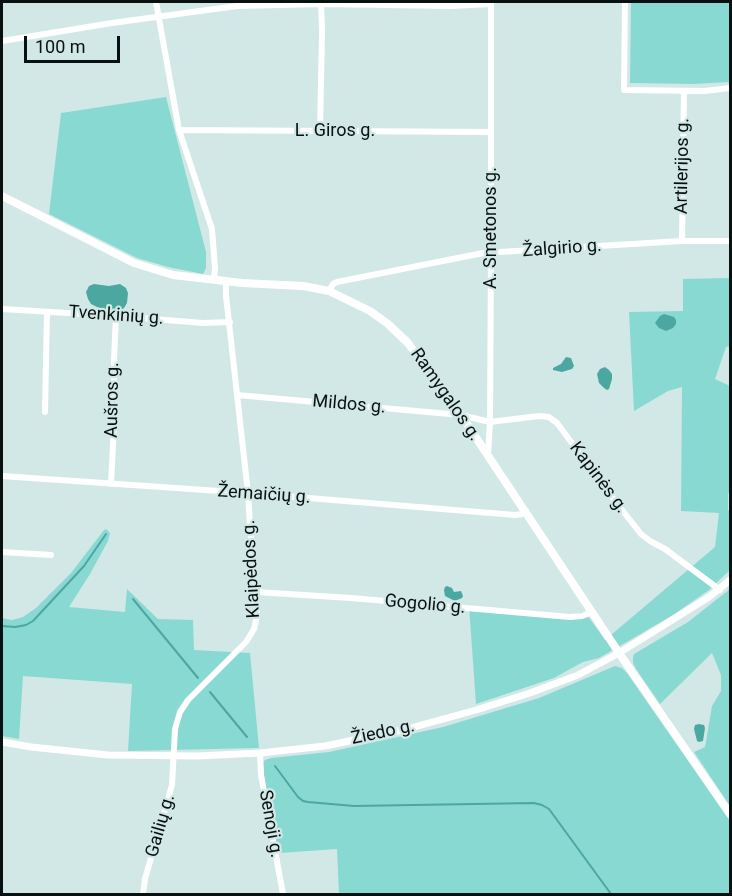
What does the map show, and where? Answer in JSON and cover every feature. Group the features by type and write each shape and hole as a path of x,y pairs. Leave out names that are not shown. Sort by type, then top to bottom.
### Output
{"main road":[{"name":"Ramygalos g.","path":"2,196 135,263 173,275 303,286 329,291 370,311 388,324 408,343 461,415 730,814"}],"street":[{"path":"156,2 179,130 212,229 214,280"},
{"path":"625,2 624,90 705,91 730,88"},
{"path":"320,131 321,3"},
{"path":"2,40 237,6 321,3 451,6 491,3"},
{"name":"A. Smetonos g.","path":"488,455 491,3"},
{"name":"Artilerijos g.","path":"682,241 684,91"},
{"name":"L. Giros g.","path":"179,130 490,132"},
{"name":"Žalgirio g.","path":"329,291 337,282 473,255 682,241 730,241"},
{"name":"Klaipėdos g.","path":"174,756 175,729 180,712 188,700 250,637 257,616 248,493 226,281"},
{"name":"Tvenkinių g.","path":"2,309 203,323 230,322"},
{"path":"45,412 47,312"},
{"name":"Aušros g.","path":"111,484 116,316"},
{"name":"Mildos g.","path":"237,395 461,415"},
{"name":"Kapinės g.","path":"461,415 490,422 539,416 549,417 557,423 641,534 720,590"},
{"name":"Žemaičių g.","path":"2,476 515,515 526,511"},
{"path":"2,552 51,555"},
{"name":"Žiedo g.","path":"2,742 75,752 174,756 260,753 325,746 407,729 453,717 568,679 620,653 720,590 730,580"},
{"name":"Gogolio g.","path":"256,592 570,617 592,612"},
{"name":"Senoji g.","path":"260,753 261,775 283,894"},
{"name":"Gailių g.","path":"143,894 145,879 172,785 174,756"}],"shaded area":[{"path":"631,2 730,2 730,82 630,83"},
{"path":"166,97 206,252 206,268 203,274 137,258 49,214 61,113"},
{"path":"730,278 730,346 726,347 715,379 730,386 728,510 730,511 730,570 709,590 673,615 599,658 583,662 554,678 476,704 469,606 570,615 585,612 605,640 715,547 719,513 681,511 682,387 668,391 634,411 629,312 683,311 683,279"},
{"path":"94,284 109,286 120,284 126,288 127,303 124,308 119,311 101,309 91,304 86,292 89,286"},
{"path":"664,314 676,320 673,328 666,331 655,323"},
{"path":"566,357 571,358 574,366 572,369 562,372 553,370 561,364"},
{"path":"605,367 612,374 607,390 599,383 597,374"},
{"path":"106,529 110,533 108,541 69,607 125,612 127,589 158,619 193,620 194,650 250,653 259,748 128,751 132,684 23,676 19,739 2,736 2,618 12,620 23,617 36,608 71,573"},
{"path":"447,586 454,592 461,591 462,598 455,601 445,596 444,590"},
{"path":"730,589 730,806 694,752 705,747 712,706 721,691 721,675 712,653 660,704 636,669 633,658 634,654 688,622"},
{"path":"615,666 627,673 730,821 730,894 339,894 337,849 280,853 275,844 264,775 263,762 265,760 329,752 443,727 539,698"},
{"path":"695,725 704,725 705,728 703,741 699,742 694,729"}],"waterway":[{"path":"2,626 15,627 33,621 84,566 106,534"},
{"path":"133,599 198,678"},
{"path":"210,692 247,737"},
{"path":"275,766 298,797 308,802 354,806 534,803 542,805 549,809 611,894"}]}
